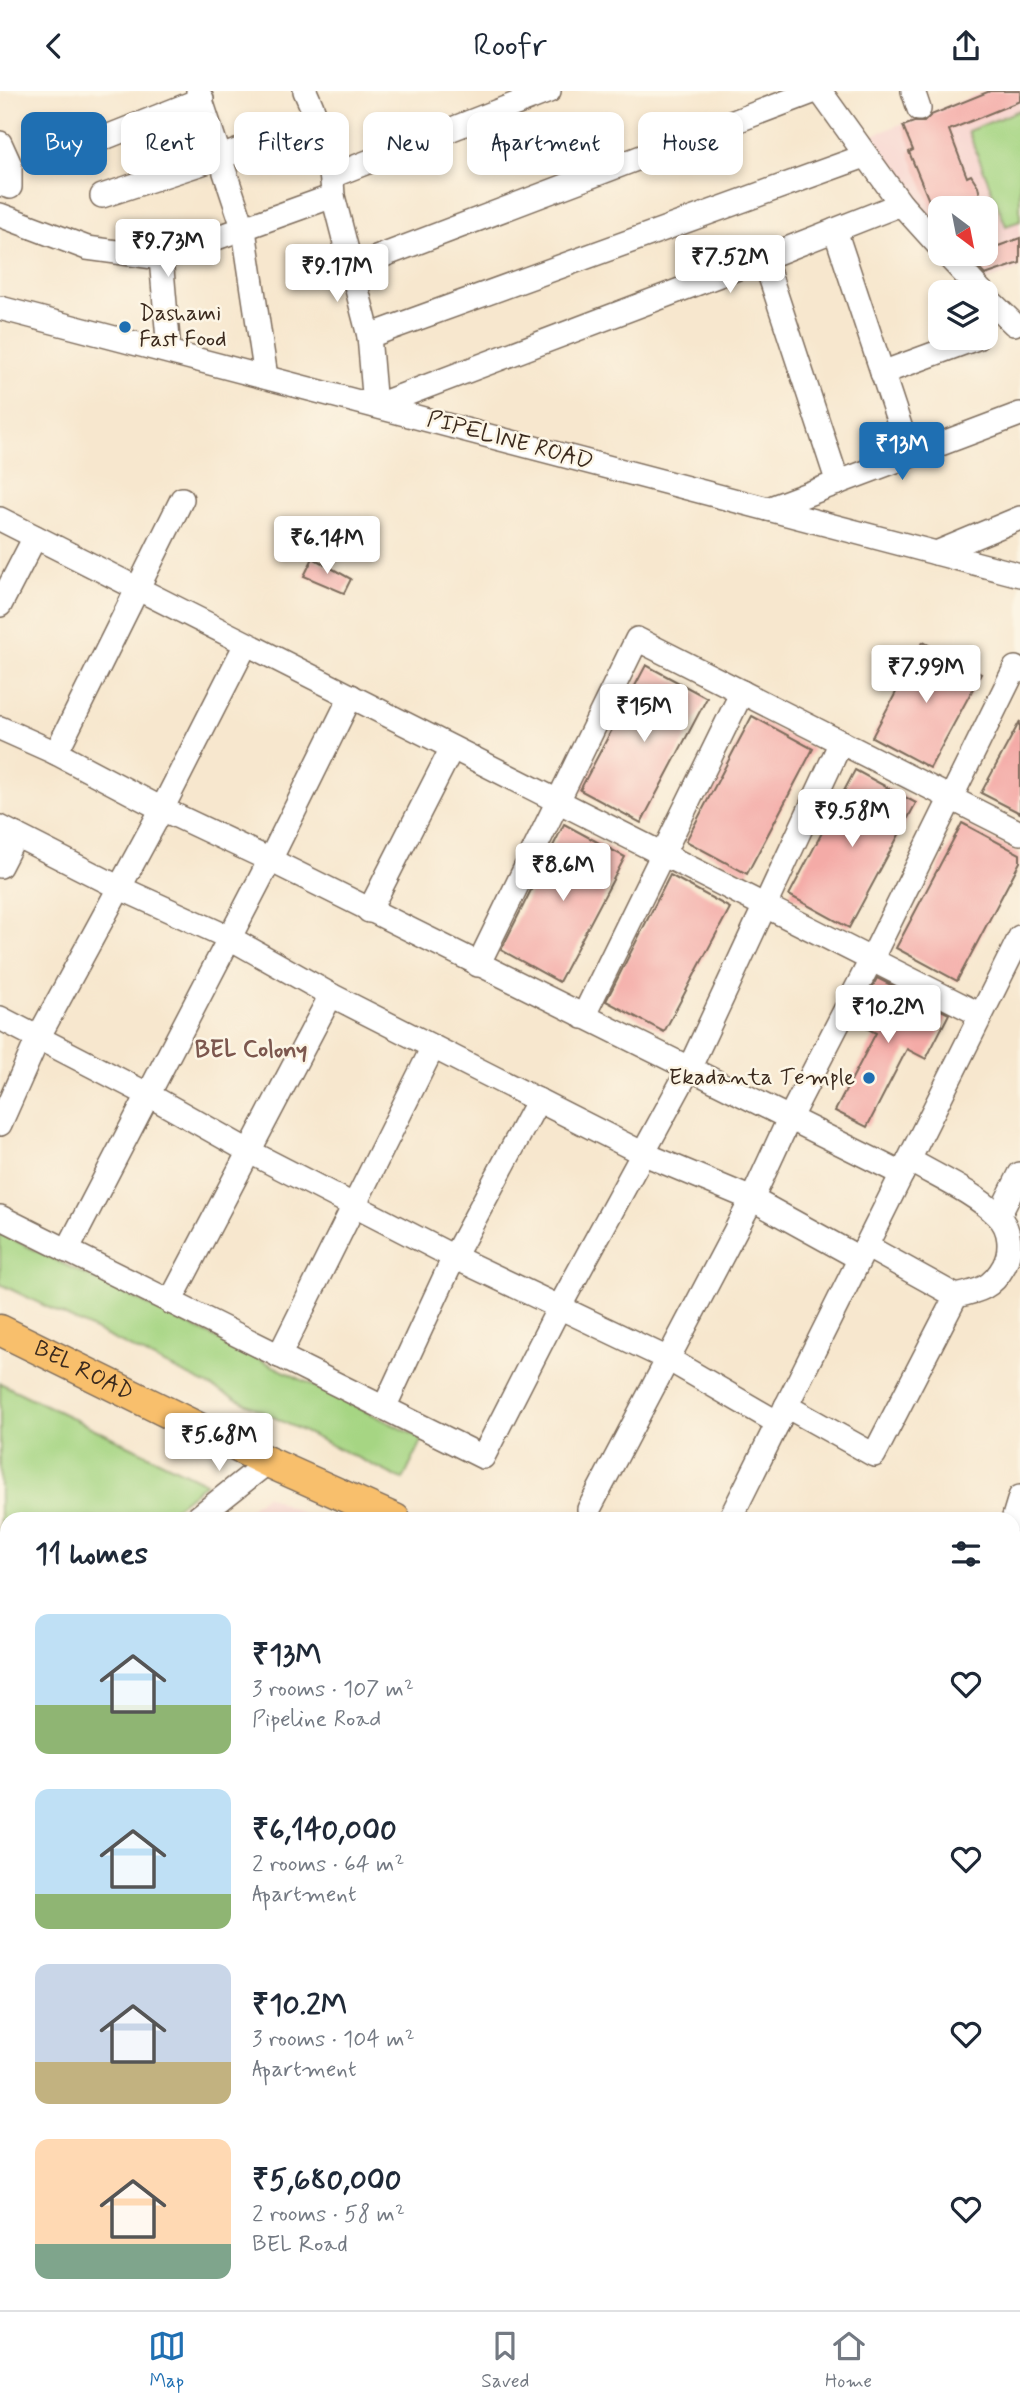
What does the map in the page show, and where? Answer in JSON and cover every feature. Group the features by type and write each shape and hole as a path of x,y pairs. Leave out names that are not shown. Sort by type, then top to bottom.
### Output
{"main road":[{"name":"BEL ROAD","path":"0,1330 268,1462 379,1512"}],"street":[{"path":"305,91 314,112"},
{"path":"0,215 87,248 162,258 244,229 332,186 549,91"},
{"path":"350,268 818,91 901,204 928,234"},
{"path":"107,136 200,95 244,229 266,377"},
{"path":"0,143 10,165 10,187 0,184"},
{"path":"102,196 234,152"},
{"path":"369,336 865,156"},
{"path":"330,175 350,268 369,336 375,406 901,204"},
{"path":"835,230 910,456"},
{"path":"162,258 169,351"},
{"path":"764,258 838,483"},
{"path":"957,266 970,280"},
{"path":"998,307 1017,323 998,330"},
{"name":"PIPELINE ROAD","path":"0,308 1020,575"},
{"path":"882,373 944,350"},
{"path":"768,509 1020,414"},
{"path":"56,753 182,499"},
{"path":"936,553 1020,518"},
{"path":"0,519 981,1015"},
{"path":"0,605 35,537"},
{"path":"478,965 637,639 1020,833"},
{"path":"0,1124 39,1036 162,809 246,644"},
{"path":"589,1509 752,1199 789,1119 1016,668 1020,671"},
{"path":"583,1017 742,692"},
{"path":"67,1251 270,860 351,696"},
{"path":"0,728 56,753 162,809 270,860 789,1119 976,1199 999,1216 1009,1235 1008,1257 997,1279 978,1291 956,1296 752,1199 642,1153 331,995 230,938 118,887 8,831 0,866"},
{"path":"0,1217 483,1457 560,1306 689,1069 841,742"},
{"path":"369,911 452,748"},
{"path":"734,1512 1020,937"},
{"path":"170,1301 331,995"},
{"path":"0,1018 39,1036 250,1152 454,1257 782,1415 874,1455 956,1296"},
{"path":"279,1356 433,1047"},
{"path":"384,1408 454,1257 538,1100"},
{"path":"999,1216 1020,1174"},
{"path":"205,1512 268,1462"}],"shaded area":[{"path":"986,91 1020,91 1020,269 989,280 966,280 957,266 998,266 998,196 928,196 928,223 870,136"},
{"path":"266,1495 300,1512 244,1512"}],"green space":[{"path":"1020,110 1020,221 1006,226 998,206 998,196 994,196 968,131"},
{"path":"0,1233 423,1439 403,1480 0,1284"},
{"path":"0,1383 206,1483 170,1512 0,1512"}],"building":[{"path":"990,91 1020,91 1020,101 949,130 967,177 971,175 978,186 980,196 928,196 928,198 909,152 913,150 903,126 924,122 931,115"},
{"path":"1020,238 1020,263 985,275 976,266 998,266 998,246"},
{"path":"313,558 351,579 344,593 304,576"},
{"path":"923,642 981,674 930,768 872,737"},
{"path":"646,665 707,698 641,823 580,790"},
{"path":"752,716 813,749 747,874 686,841"},
{"path":"1020,721 1020,813 981,793"},
{"path":"855,770 916,803 849,928 789,895"},
{"path":"962,823 1020,854 1020,862 957,981 896,948"},
{"path":"564,824 625,857 559,982 501,950"},
{"path":"670,875 730,908 664,1032 606,1001"},
{"path":"877,978 949,1014 926,1059 907,1049 867,1127 835,1111 876,1033 855,1022"}],"place":[{"name":"Dashami Fast Food","path":"125,327"},
{"name":"Ekadanta Temple","path":"869,1078"}],"district":[{"name":"BEL Colony","path":"251,1050"}]}
